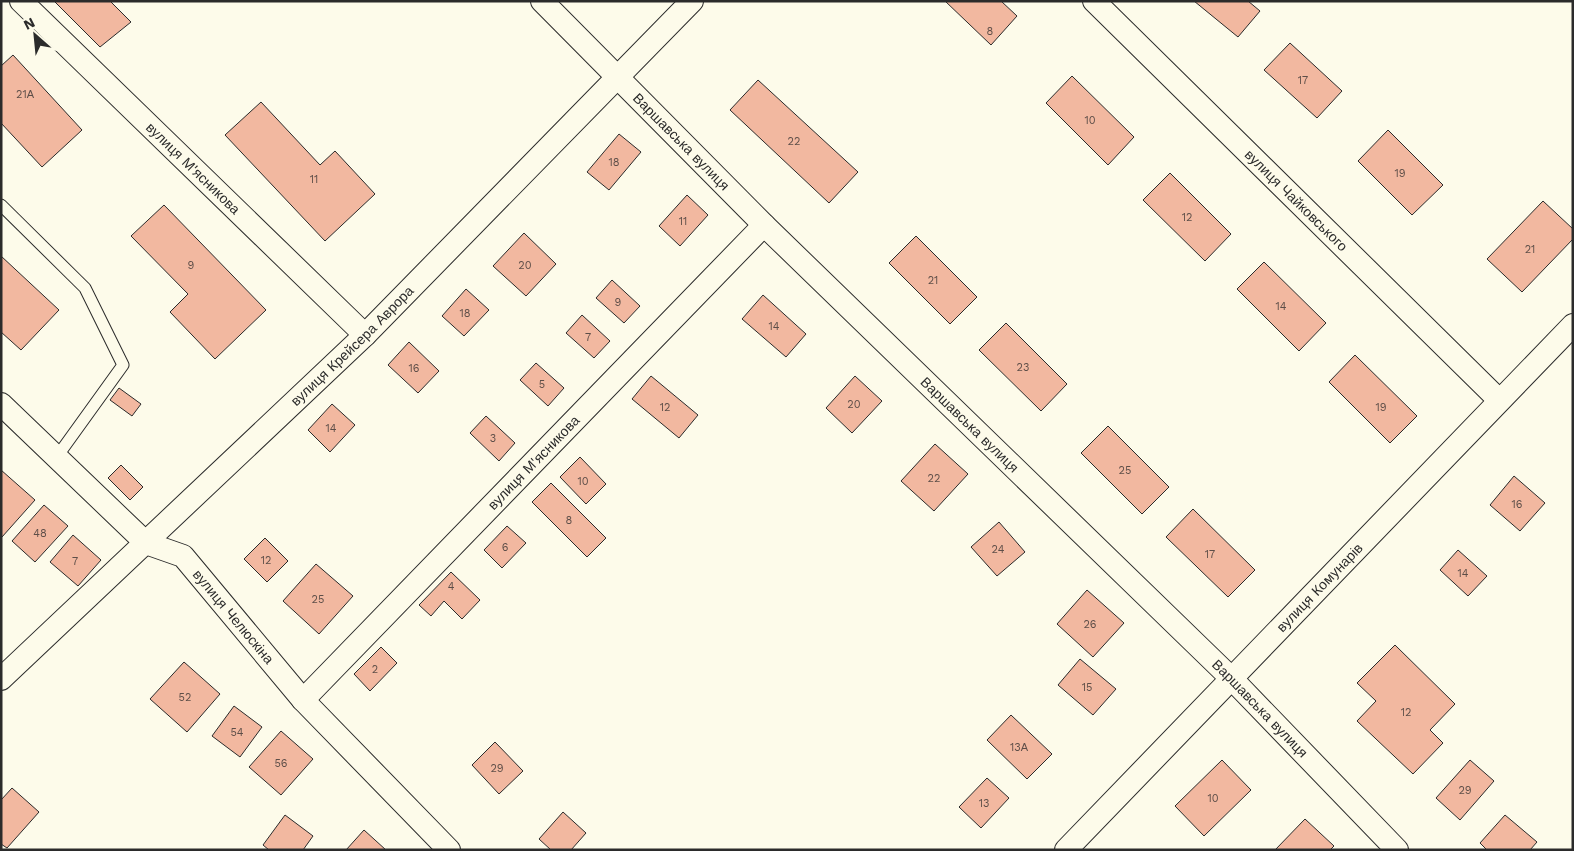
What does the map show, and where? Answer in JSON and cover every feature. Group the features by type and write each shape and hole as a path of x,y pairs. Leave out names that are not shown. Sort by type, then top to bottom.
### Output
{"street":[{"name":"вулиця М'ясникова","path":"21,1 365,335"},
{"name":"Варшавська вулиця","path":"542,1 764,225 1231,678 1397,850"},
{"name":"вулиця Крейсера Аврора","path":"1,679 365,335 692,1"},
{"name":"вулиця Чайковського","path":"1094,1 1499,400"},
{"name":"вулиця М'ясникова","path":"303,700 764,225"},
{"name":"вулиця Комунарів","path":"1066,850 1573,325"},
{"name":"вулиця Челюскіна","path":"1,404 146,543 183,556 303,700 449,850"}],"lane":[{"path":"1,205 85,288 123,364 56,458"}],"building":[{"path":"54,1 110,1 131,22 100,47"},
{"path":"945,1 1001,1 1017,16 991,45"},
{"path":"1194,1 1248,1 1260,11 1238,37"},
{"path":"1290,43 1342,91 1317,118 1264,70"},
{"path":"13,55 82,130 42,167 1,123 1,66"},
{"path":"1072,76 1134,137 1108,165 1046,103"},
{"path":"758,80 858,172 829,203 730,110"},
{"path":"261,102 320,165 335,151 375,194 325,241 225,135"},
{"path":"1388,130 1443,185 1412,215 1358,161"},
{"path":"619,134 641,152 609,190 587,172"},
{"path":"1170,173 1231,234 1205,261 1143,200"},
{"path":"687,195 708,215 680,246 659,226"},
{"path":"1543,201 1573,229 1573,239 1522,292 1487,259"},
{"path":"164,205 266,310 215,359 170,312 188,294 131,236"},
{"path":"524,233 556,264 526,296 493,266"},
{"path":"916,236 977,297 950,324 889,263"},
{"path":"1,256 59,310 21,350 1,332"},
{"path":"1264,262 1326,323 1299,351 1237,289"},
{"path":"612,280 640,306 624,323 596,298"},
{"path":"466,289 489,310 464,336 442,316"},
{"path":"763,295 806,334 786,357 742,319"},
{"path":"582,315 610,341 594,358 566,333"},
{"path":"1006,323 1067,384 1041,411 979,350"},
{"path":"409,342 439,371 418,393 388,365"},
{"path":"1355,355 1417,416 1390,443 1329,382"},
{"path":"536,363 564,388 548,406 520,380"},
{"path":"651,376 698,415 679,438 632,399"},
{"path":"855,376 882,401 852,433 826,408"},
{"path":"119,388 141,404 132,416 110,400"},
{"path":"332,404 355,425 330,452 308,430"},
{"path":"486,416 515,443 499,461 470,433"},
{"path":"1108,426 1169,487 1142,514 1081,453"},
{"path":"935,444 968,474 934,511 901,481"},
{"path":"580,457 606,484 586,504 560,477"},
{"path":"121,465 143,487 130,500 108,478"},
{"path":"1,470 35,500 2,537 1,537"},
{"path":"1514,476 1545,503 1520,531 1490,505"},
{"path":"551,483 606,538 587,557 532,502"},
{"path":"44,505 68,526 35,562 12,541"},
{"path":"1193,509 1255,570 1228,597 1166,537"},
{"path":"999,522 1025,552 997,576 971,547"},
{"path":"507,526 526,543 502,568 484,550"},
{"path":"73,535 101,560 78,586 50,562"},
{"path":"265,538 288,561 267,582 244,559"},
{"path":"1458,550 1487,576 1468,596 1440,570"},
{"path":"316,564 353,596 319,634 283,601"},
{"path":"451,572 480,600 462,619 444,601 431,616 419,605"},
{"path":"1087,590 1124,623 1093,657 1057,624"},
{"path":"1395,645 1455,704 1430,730 1443,743 1413,774 1357,721 1376,701 1357,683"},
{"path":"381,647 397,663 370,691 354,674"},
{"path":"1080,659 1116,689 1093,715 1058,685"},
{"path":"184,662 220,694 187,732 150,699"},
{"path":"234,706 262,727 240,757 212,736"},
{"path":"1011,715 1052,754 1027,779 987,740"},
{"path":"281,731 313,759 281,795 249,767"},
{"path":"495,742 523,771 499,794 472,765"},
{"path":"1222,760 1251,790 1204,836 1175,806"},
{"path":"1470,760 1494,781 1460,820 1436,798"},
{"path":"987,778 1009,798 981,828 959,807"},
{"path":"12,788 39,812 7,848 1,844 1,800"},
{"path":"563,812 586,833 571,850 551,850 539,839"},
{"path":"285,815 313,836 303,850 269,850 263,845"},
{"path":"1505,815 1537,842 1530,850 1487,850 1480,843"},
{"path":"1305,819 1334,846 1330,850 1275,850"},
{"path":"364,830 386,850 346,850"}]}
